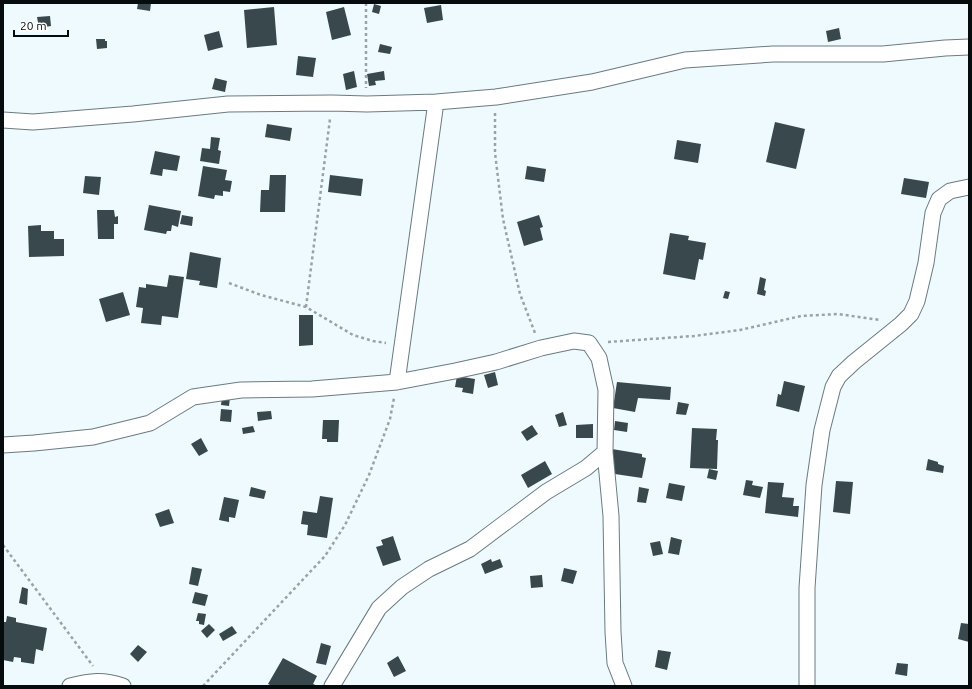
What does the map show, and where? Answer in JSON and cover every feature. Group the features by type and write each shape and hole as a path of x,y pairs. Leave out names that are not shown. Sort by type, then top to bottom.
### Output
{"street":[{"path":"3,120 33,122 49,121 228,104 366,104 436,102 496,97 592,82 685,60 773,54 883,54 969,47"},
{"path":"397,382 436,102"},
{"path":"807,686 807,588 814,485 822,430 833,387 839,376 874,344 901,324 910,314 917,301 926,263 933,213 939,199 950,191 969,187"},
{"path":"3,445 93,437 150,423 193,397 241,390 312,389 397,382 496,362 541,348 574,341 589,343 599,358 606,390 605,452 611,516 614,640 616,663 624,686"},
{"path":"332,686 379,608 402,588 428,570 470,549 546,492 586,468 605,452"},
{"path":"70,686 87,682 104,681 123,686"}],"path":[{"path":"366,3 366,104"},
{"path":"496,97 495,153 503,219 520,294 541,348"},
{"path":"306,307 332,103"},
{"path":"229,283 261,295 306,307 353,334 373,341 402,346"},
{"path":"589,343 652,339 740,330 801,316 838,314 901,324"},
{"path":"203,686 325,556 341,531 369,475 387,426 397,382"},
{"path":"3,545 104,681"}],"building":[{"path":"138,3 151,3 150,11 137,9"},
{"path":"374,4 381,6 379,14 372,12"},
{"path":"441,5 443,20 427,23 424,8"},
{"path":"274,7 277,45 247,48 244,10"},
{"path":"344,7 351,35 332,40 326,12"},
{"path":"50,16 51,26 39,28 37,17"},
{"path":"839,28 841,39 828,42 826,31"},
{"path":"219,31 223,47 208,51 204,35"},
{"path":"96,39 105,39 105,41 107,41 107,48 97,49"},
{"path":"380,44 392,47 390,54 378,52"},
{"path":"298,56 316,58 313,77 296,75"},
{"path":"354,71 357,87 346,90 343,74"},
{"path":"384,71 385,80 375,81 376,85 369,86 367,74"},
{"path":"215,78 227,81 225,92 212,89"},
{"path":"775,122 805,129 796,169 766,162"},
{"path":"267,124 292,128 290,141 265,137"},
{"path":"211,137 220,138 218,150 221,151 219,164 200,161 202,148 210,149"},
{"path":"677,140 701,144 698,163 674,159"},
{"path":"155,151 180,156 177,171 163,169 162,176 150,174"},
{"path":"203,166 227,170 225,180 232,181 230,192 223,191 223,196 215,195 214,199 198,196"},
{"path":"527,166 546,169 544,182 525,179"},
{"path":"270,175 286,175 285,212 260,212 261,190 269,190"},
{"path":"330,175 363,179 361,196 328,192"},
{"path":"85,176 101,177 99,195 83,193"},
{"path":"904,178 929,182 926,198 901,194"},
{"path":"149,205 181,211 178,227 172,225 171,231 167,231 166,234 144,230"},
{"path":"97,210 114,210 115,217 118,216 118,224 114,224 114,239 98,239"},
{"path":"182,215 193,217 192,226 180,224"},
{"path":"539,215 543,227 540,228 543,240 524,246 517,222"},
{"path":"41,225 41,231 54,231 54,239 64,239 64,256 29,257 28,226"},
{"path":"670,233 689,236 688,240 706,243 703,260 699,259 695,280 663,274"},
{"path":"190,252 221,258 217,288 199,285 200,281 186,279"},
{"path":"169,275 184,277 178,318 162,316 161,325 141,323 143,308 136,307 139,287 146,288 146,284 167,287"},
{"path":"760,277 766,279 764,290 766,291 765,296 757,294"},
{"path":"725,291 730,292 728,299 723,298"},
{"path":"123,292 130,315 106,322 99,299"},
{"path":"299,315 313,315 313,345 299,346"},
{"path":"495,372 498,385 488,388 484,375"},
{"path":"457,376 475,379 473,394 462,392 463,388 455,387"},
{"path":"784,381 805,386 799,412 776,406 778,394 781,395"},
{"path":"617,382 671,387 670,400 638,398 635,412 613,408"},
{"path":"222,396 230,397 229,406 221,405"},
{"path":"678,402 689,404 686,415 676,414"},
{"path":"221,409 232,410 231,422 220,421"},
{"path":"271,411 272,419 258,421 257,412"},
{"path":"563,412 567,425 559,427 555,415"},
{"path":"323,420 339,420 338,442 327,442 327,439 322,439"},
{"path":"615,421 628,423 627,432 614,430"},
{"path":"593,424 593,438 576,438 576,425"},
{"path":"532,425 538,434 527,441 521,432"},
{"path":"253,426 255,432 243,434 242,428"},
{"path":"692,428 717,429 717,469 690,468"},
{"path":"201,438 208,451 199,456 191,444"},
{"path":"612,449 642,454 642,457 646,458 642,478 608,473"},
{"path":"928,459 938,462 938,464 944,466 943,473 926,470"},
{"path":"545,461 552,474 528,488 521,475"},
{"path":"709,469 718,471 716,480 707,478"},
{"path":"746,480 753,481 752,485 763,487 760,498 743,495"},
{"path":"836,481 853,482 850,514 833,512"},
{"path":"768,482 784,483 782,497 794,498 793,506 799,506 798,517 765,513"},
{"path":"669,483 685,486 682,501 666,498"},
{"path":"251,487 266,491 264,499 249,496"},
{"path":"639,487 649,489 646,503 637,502"},
{"path":"320,496 333,498 327,538 307,535 308,525 301,524 303,511 317,513"},
{"path":"224,497 239,500 235,518 229,517 229,522 219,520"},
{"path":"169,509 174,523 160,527 155,514"},
{"path":"393,536 401,560 383,566 376,547 383,545 381,540"},
{"path":"671,537 682,540 679,555 668,553"},
{"path":"660,541 663,554 653,556 650,543"},
{"path":"491,559 492,562 500,559 503,567 485,574 481,564"},
{"path":"192,567 202,569 198,586 189,584"},
{"path":"564,568 577,571 573,584 561,581"},
{"path":"542,575 543,587 531,588 530,576"},
{"path":"22,587 28,589 27,605 19,603"},
{"path":"195,592 208,595 205,606 192,603"},
{"path":"198,613 206,614 204,625 199,624 199,621 196,621"},
{"path":"7,616 16,618 16,622 47,628 43,651 36,649 34,664 21,662 21,658 14,657 13,662 3,660 3,622 6,622"},
{"path":"961,623 969,624 969,642 958,639"},
{"path":"209,624 215,630 207,638 201,631"},
{"path":"232,626 237,633 223,641 219,634"},
{"path":"321,643 331,646 326,665 316,663"},
{"path":"138,645 147,652 138,662 130,654"},
{"path":"658,650 671,652 667,670 655,667"},
{"path":"398,656 406,671 394,677 387,663"},
{"path":"283,658 317,676 313,684 318,686 272,686 268,684"},
{"path":"897,663 908,664 907,676 895,674"}]}
